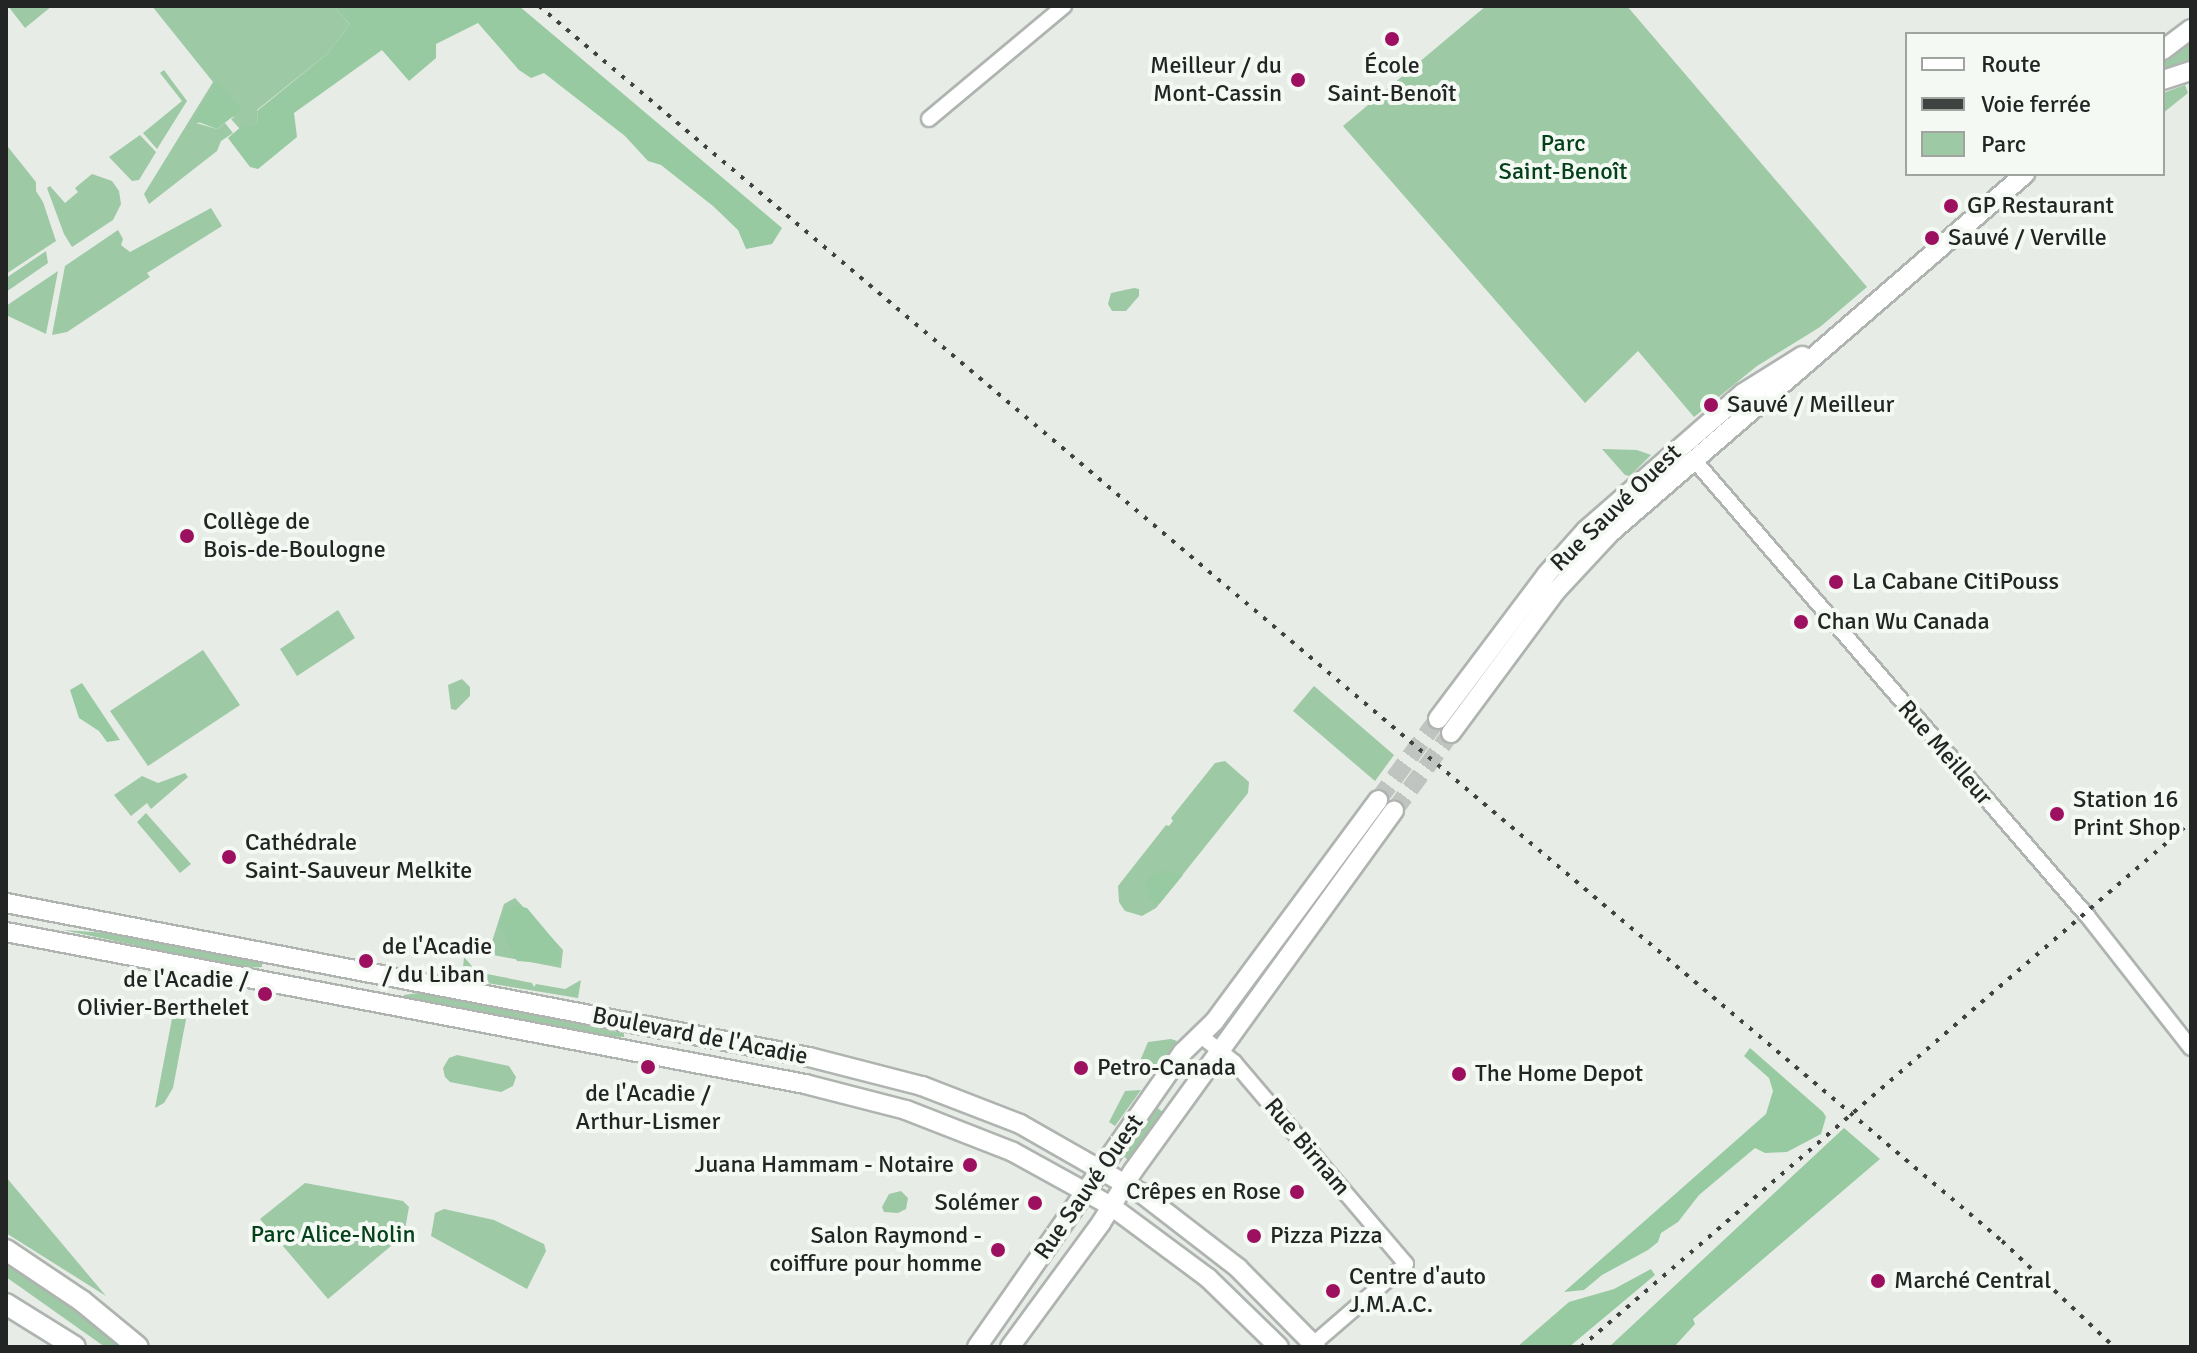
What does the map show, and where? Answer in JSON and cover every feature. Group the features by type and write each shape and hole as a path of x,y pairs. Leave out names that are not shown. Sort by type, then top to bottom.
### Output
{"highway":[{"path":"6,1250 82,1301 138,1347"},
{"path":"6,1305 62,1347"},
{"path":"6,1305 75,1347"}],"main road":[{"path":"2165,48 2191,29"},
{"path":"2165,79 2191,71"},
{"name":"Rue Sauvé Ouest","path":"1451,733 1578,566 1643,503 2023,176"},
{"name":"Rue Sauvé Ouest","path":"1438,719 1554,565 1607,509 1743,393 1832,339"},
{"name":"Rue Sauvé Ouest","path":"977,1347 1183,1052 1201,1036 1378,800"},
{"name":"Rue Sauvé Ouest","path":"1010,1347 1394,811"},
{"name":"Boulevard de l'Acadie","path":"6,903 834,1062 922,1086 976,1105 1043,1136 1125,1183 1230,1260 1314,1346"},
{"name":"Boulevard de l'Acadie","path":"6,932 854,1095 973,1134 1111,1206 1208,1278 1279,1347"}],"street":[{"path":"929,119 1064,6"},
{"name":"Rue Meilleur","path":"1695,461 2089,918 2191,1048"},
{"name":"Rue Birnam","path":"1201,1036 1221,1050 1406,1264 1314,1346"}],"green space":[{"path":"8,6 52,6 25,28"},
{"path":"152,6 333,6 350,24 327,54 257,110 258,123 239,128 231,119 235,117 196,123 217,129 225,123 233,133 221,141 217,151 149,204 144,194 213,82"},
{"path":"333,6 519,6 782,228 772,244 746,249 738,230 713,206 661,165 648,161 625,136 544,73 531,78 519,70 478,23 436,44 436,58 409,81 382,50 294,113 297,137 258,169 250,167 228,138 242,126 258,123 257,111 327,54 350,24"},
{"name":"Parc Saint-Benoît","path":"1486,6 1627,6 1867,287 1820,327 1757,366 1694,417 1638,351 1585,403 1343,126"},
{"path":"2191,40 2191,63 2165,72 2165,60"},
{"path":"164,70 187,101 157,149 143,133 182,101 160,73"},
{"path":"217,81 241,110 217,129 193,120"},
{"path":"2185,85 2188,93 2165,111 2165,92"},
{"path":"140,135 156,152 139,180 132,181 109,157"},
{"path":"8,147 36,182 36,191 43,202 56,241 6,274"},
{"path":"92,174 112,181 119,191 121,204 113,220 72,247 47,188 50,186 65,203 78,192 75,188"},
{"path":"211,208 222,226 147,273 150,277 67,332 52,335 65,266 118,230 123,239 121,245 130,252"},
{"path":"46,251 48,263 6,292 6,278"},
{"path":"58,271 46,334 6,315 6,306"},
{"path":"1139,289 1139,296 1126,311 1112,311 1108,304 1111,293"},
{"path":"1602,449 1637,450 1651,455 1630,476 1625,475"},
{"path":"338,610 355,638 297,676 280,649"},
{"path":"203,650 240,705 148,766 110,711"},
{"path":"462,679 470,687 470,696 456,710 451,709 448,685"},
{"path":"82,683 120,740 107,742 99,731 79,718 70,690"},
{"path":"1314,686 1394,755 1375,781 1293,711"},
{"path":"1225,761 1249,782 1248,793 1156,908 1142,916 1125,911 1119,902 1118,886 1166,825 1173,821 1171,818 1215,763"},
{"path":"185,773 188,777 151,809 147,803 131,816 114,795 142,776 158,783"},
{"path":"146,813 191,864 180,873 137,822"},
{"path":"1166,870 1183,875 1160,903 1156,903 1150,900 1145,885 1150,877"},
{"path":"515,898 563,950 561,968 488,954 504,904"},
{"path":"518,906 527,908 558,945 560,964 517,961 499,924 505,911"},
{"path":"63,930 108,933 262,963 262,967 244,968"},
{"path":"464,957 477,972 532,983 534,987 536,984 565,989 581,980 578,998 462,979"},
{"path":"418,993 624,1033 624,1037 600,1036 403,998 404,995"},
{"path":"174,1008 184,1009 187,1014 173,1088 164,1103 155,1108"},
{"path":"1177,1041 1153,1073 1137,1068 1148,1042"},
{"path":"1750,1048 1823,1112 1826,1117 1821,1134 1787,1152 1765,1153 1755,1148 1699,1195 1678,1222 1661,1233 1658,1242 1648,1250 1602,1275 1584,1290 1564,1292 1766,1114 1773,1091 1769,1078 1744,1056"},
{"path":"457,1055 509,1066 516,1077 513,1086 501,1092 450,1082 443,1068 449,1058"},
{"path":"1141,1090 1115,1126 1109,1122 1125,1091"},
{"path":"1156,1107 1163,1112 1128,1160 1122,1155"},
{"path":"1844,1128 1880,1159 1693,1319 1695,1324 1674,1347 1609,1347"},
{"path":"6,1177 106,1296 6,1233"},
{"name":"Parc Alice-Nolin","path":"305,1183 403,1201 409,1207 404,1235 328,1299 260,1219"},
{"path":"901,1191 908,1198 906,1209 898,1213 884,1212 882,1207 889,1194"},
{"name":"Parc Alice-Nolin","path":"444,1209 494,1220 544,1244 546,1251 527,1289 431,1236 435,1213"},
{"path":"6,1255 131,1347 105,1347 6,1277"},
{"path":"1651,1269 1655,1275 1569,1347 1517,1347 1569,1302 1614,1289"}],"tunnel":[{"path":"1378,800 1438,719"},
{"path":"1394,811 1451,733"}],"railway":[{"path":"539,6 2002,1241 2114,1347"},
{"path":"1581,1347 2191,822"}],"place":[{"name":"École Saint-Benoît","path":"1392,39"},
{"name":"Meilleur / du Mont-Cassin","path":"1298,80"},
{"name":"GP Restaurant","path":"1951,206"},
{"name":"Sauvé / Verville","path":"1932,238"},
{"name":"Sauvé / Meilleur","path":"1711,405"},
{"name":"Collège de Bois-de-Boulogne","path":"187,536"},
{"name":"La Cabane CitiPouss","path":"1836,582"},
{"name":"Chan Wu Canada","path":"1801,622"},
{"name":"Station 16 Print Shop","path":"2057,814"},
{"name":"Cathédrale Saint-Sauveur Melkite","path":"229,857"},
{"name":"de l'Acadie / du Liban","path":"366,961"},
{"name":"de l'Acadie / Olivier-Berthelet","path":"265,994"},
{"name":"de l'Acadie / Arthur-Lismer","path":"648,1067"},
{"name":"Petro-Canada","path":"1081,1068"},
{"name":"The Home Depot","path":"1459,1074"},
{"name":"Juana Hammam - Notaire","path":"970,1165"},
{"name":"Crêpes en Rose","path":"1297,1192"},
{"name":"Solémer","path":"1035,1203"},
{"name":"Pizza Pizza","path":"1254,1236"},
{"name":"Salon Raymond - coiffure pour homme","path":"998,1250"},
{"name":"Marché Central","path":"1878,1281"},
{"name":"Centre d'auto J.M.A.C.","path":"1333,1291"}]}
